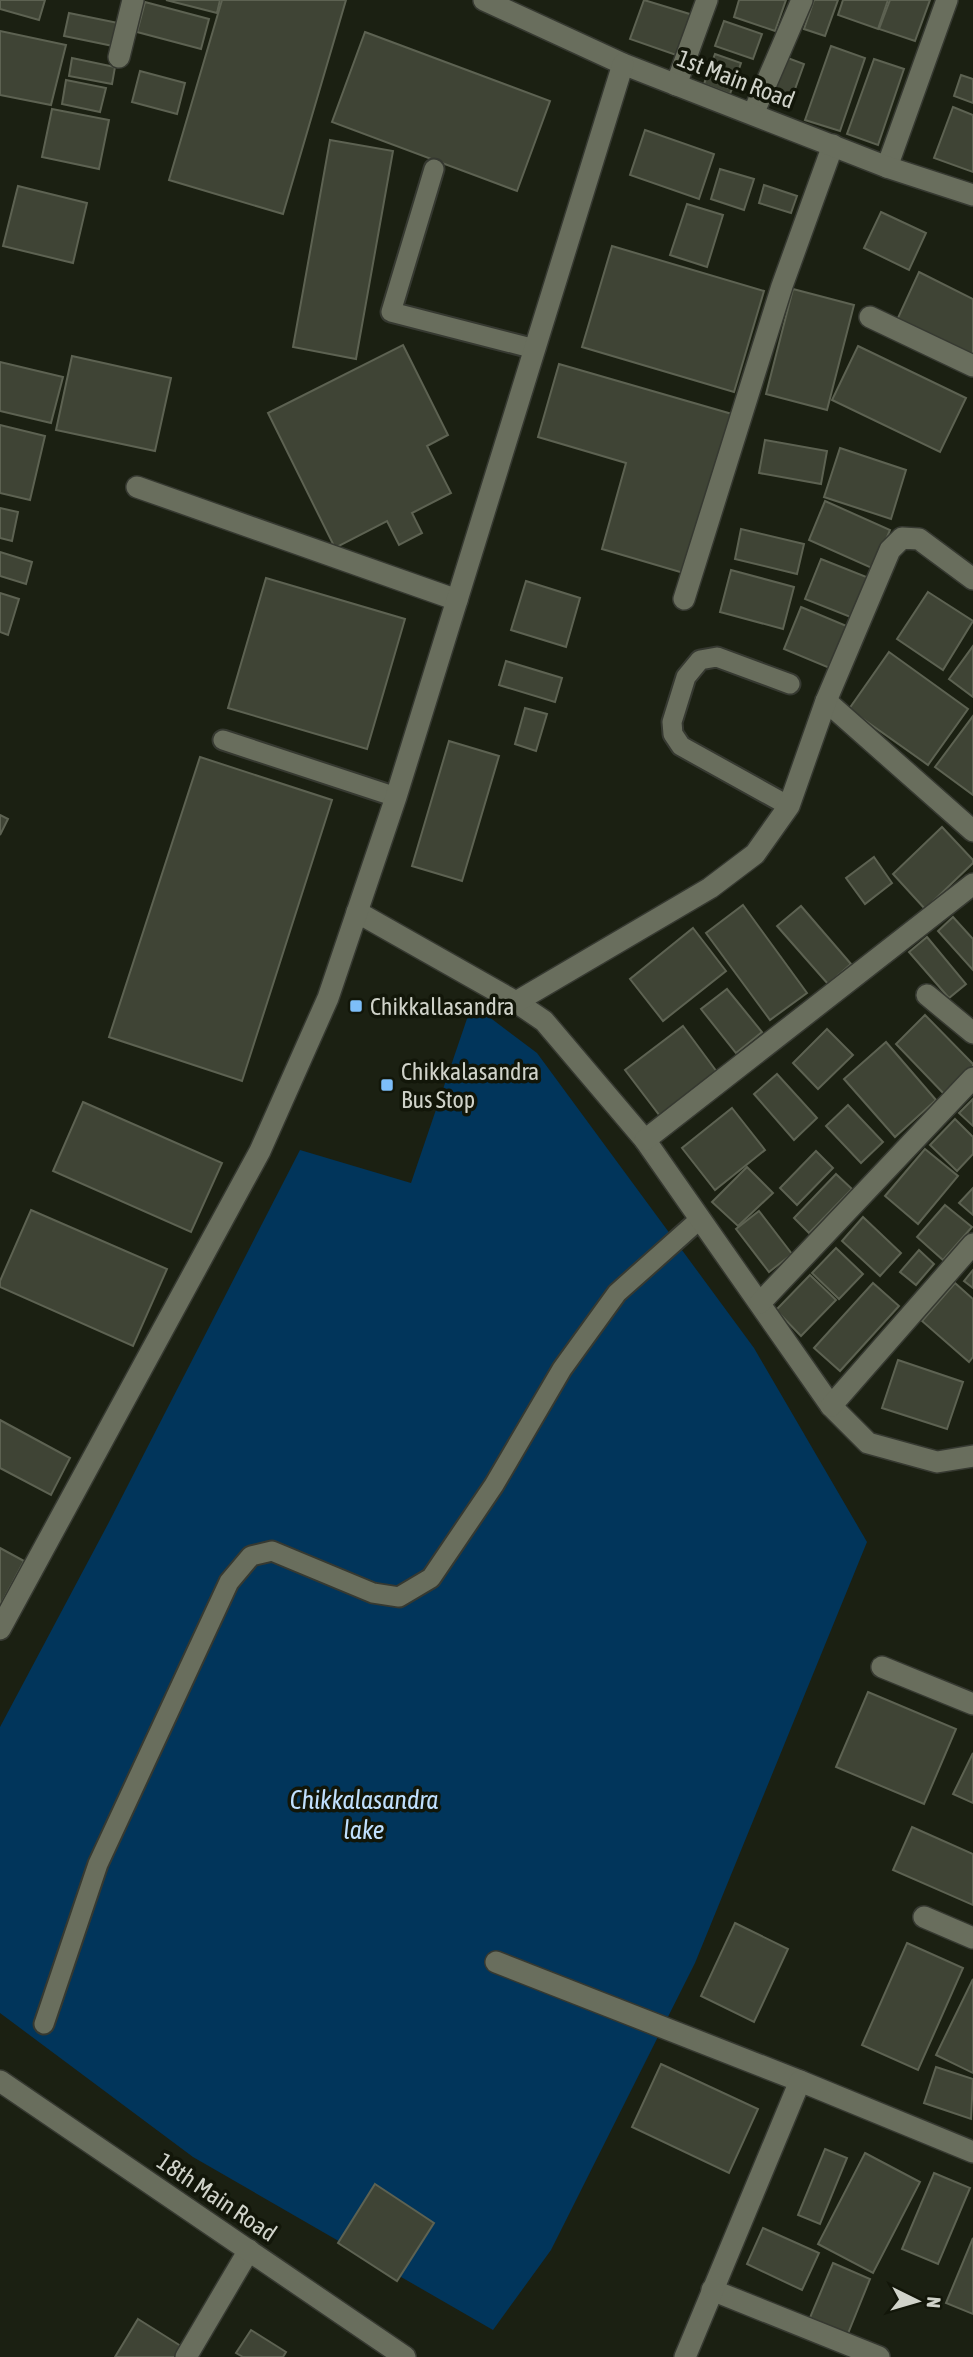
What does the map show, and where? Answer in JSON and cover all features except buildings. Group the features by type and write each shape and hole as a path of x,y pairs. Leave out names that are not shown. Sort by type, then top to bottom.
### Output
{"street":[{"path":"119,57 133,0"},
{"name":"1st Main Road","path":"484,0 622,64 887,167 973,195"},
{"path":"676,85 708,0"},
{"path":"753,114 802,0"},
{"path":"887,167 947,0"},
{"path":"0,1629 260,1151 328,998 396,797 622,64"},
{"path":"684,599 782,286 833,145"},
{"path":"870,317 973,366"},
{"path":"137,487 457,600"},
{"path":"516,1002 710,888 755,854 789,806 826,701 890,550 902,538 919,539 973,579"},
{"path":"826,701 973,831"},
{"path":"645,1140 973,884"},
{"path":"357,912 516,1002 544,1021 645,1140 831,1406 868,1443 937,1462 973,1456"},
{"path":"927,995 973,1033"},
{"path":"760,1303 973,1078"},
{"path":"831,1406 973,1244"},
{"path":"882,1667 973,1704"},
{"path":"923,1917 973,1938"},
{"path":"496,1962 973,2152"},
{"name":"18th Main Road","path":"0,2081 405,2357"},
{"path":"685,2357 800,2081"},
{"path":"186,2357 249,2250"},
{"path":"712,2290 879,2357"}],"lane":[{"path":"434,169 391,312 535,349"},
{"path":"789,806 681,746 673,734 672,722 686,677 699,660 717,657 790,684"},
{"path":"223,740 396,797"},
{"path":"44,2025 98,1864 229,1582 251,1556 272,1551 373,1593 399,1597 431,1578 494,1485 562,1369 617,1293 700,1219"}],"water":[{"name":"Chikkalasandra lake","path":"472,1004 537,1053 754,1348 867,1542 695,1963 551,2250 493,2330 193,2157 0,2013 0,1727 108,1524 300,1150 411,1183"}],"place":[{"name":"Chikkallasandra","path":"356,1006"},
{"name":"Chikkalasandra Bus Stop","path":"387,1085"}]}
